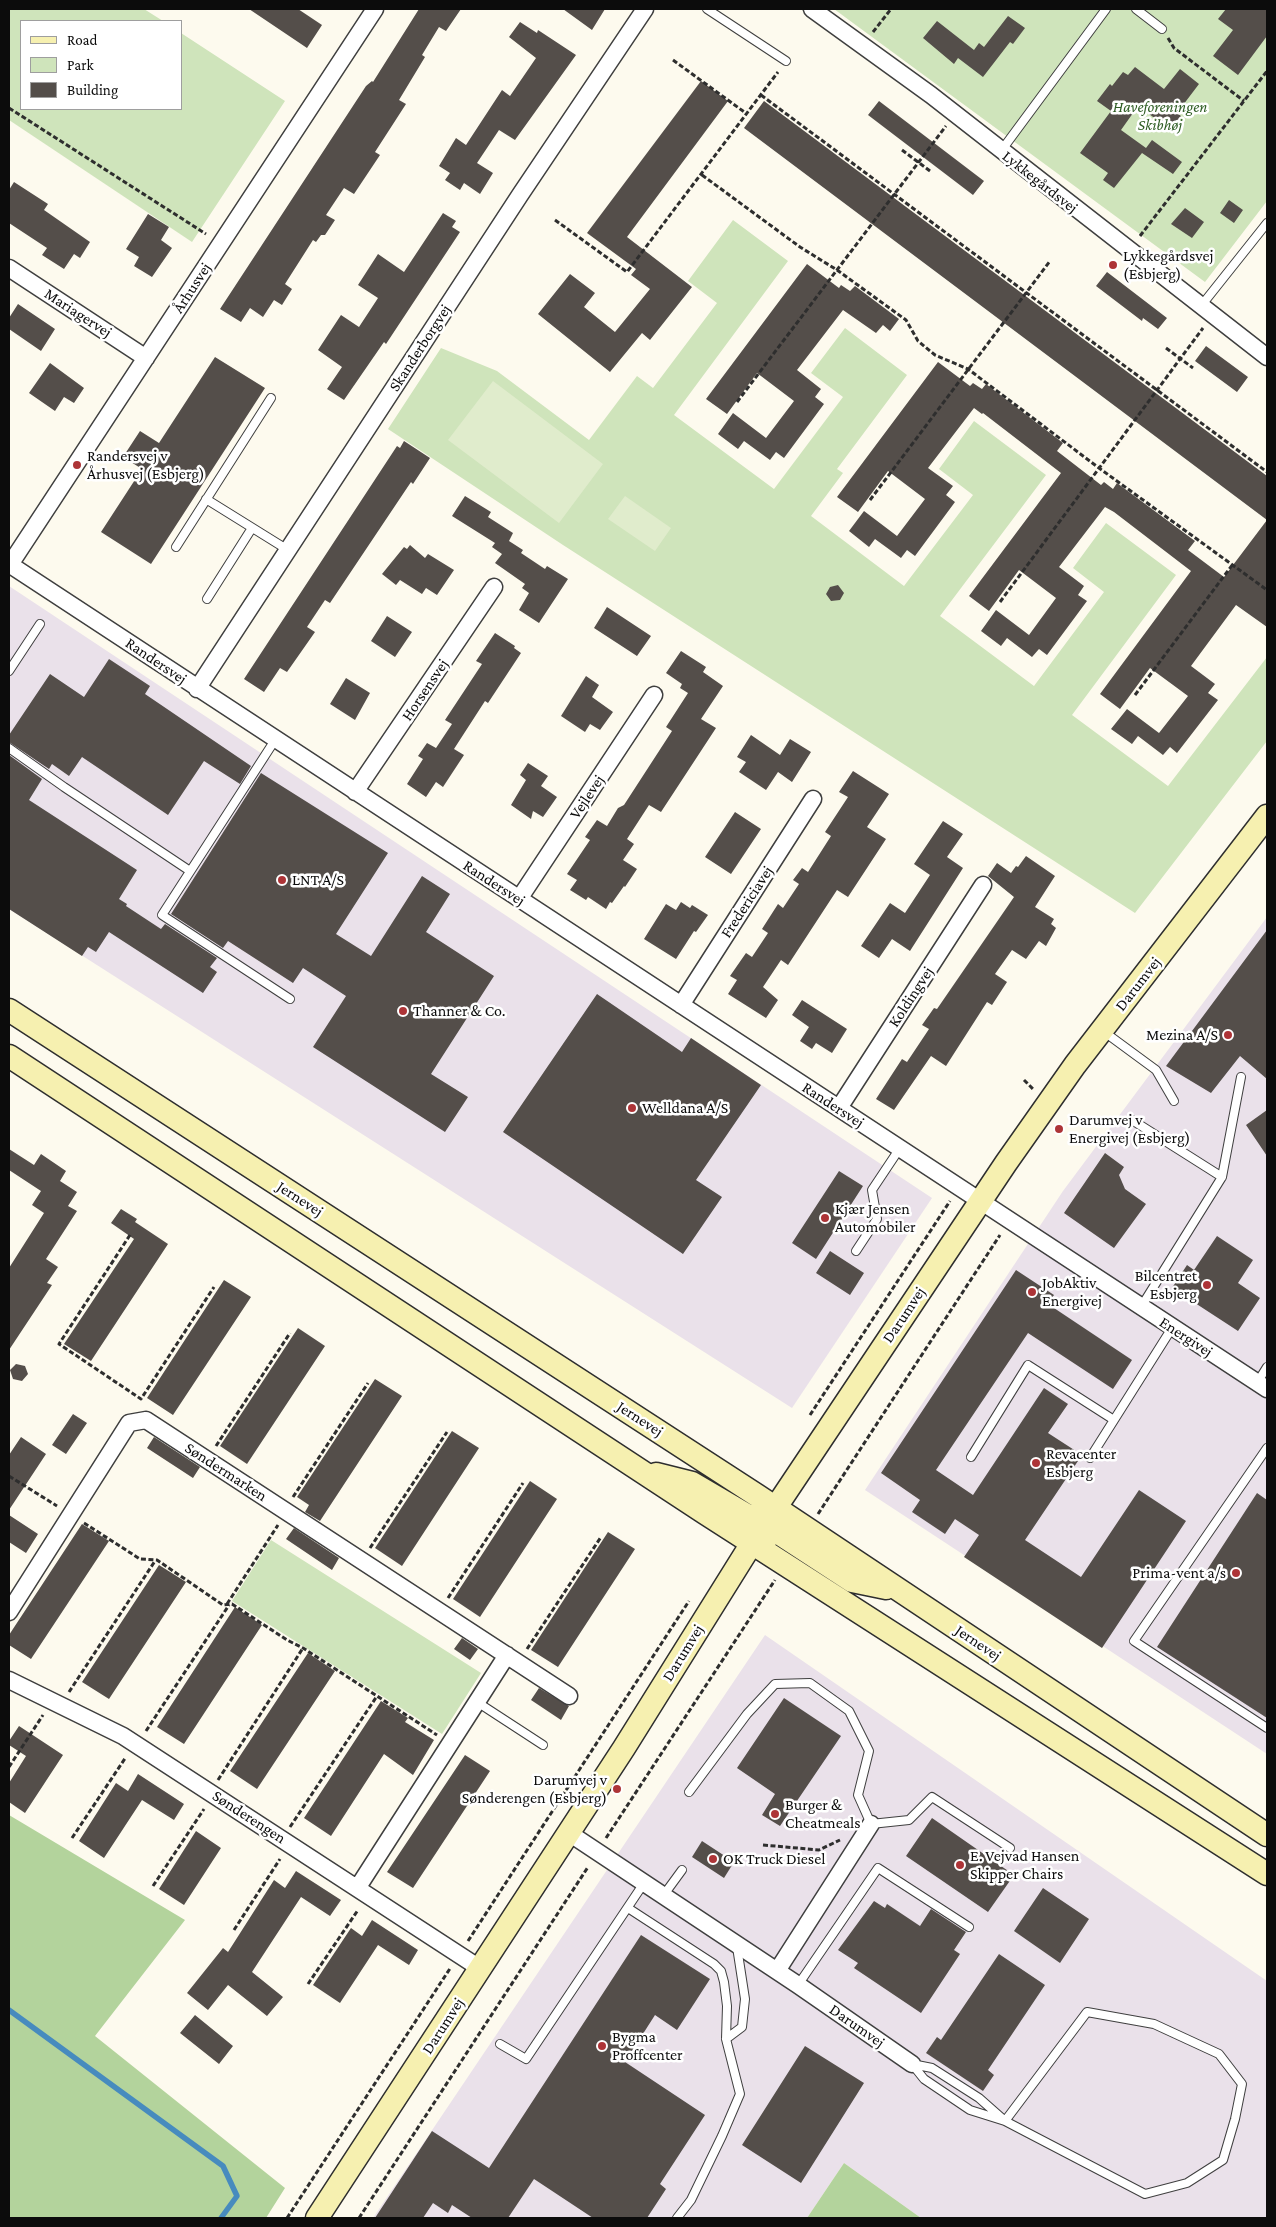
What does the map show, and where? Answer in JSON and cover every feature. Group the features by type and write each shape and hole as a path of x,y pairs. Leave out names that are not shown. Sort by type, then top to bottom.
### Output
{"main road":[{"name":"Darumvej","path":"317,2218 569,1833 752,1543 981,1201 1059,1087 1267,816"},
{"name":"Jernevej","path":"9,1010 775,1508 1267,1835"},
{"path":"9,1056 639,1470 1267,1874"},
{"path":"639,1470 692,1483 750,1517 775,1508"},
{"path":"752,1543 777,1532 852,1580 900,1591"}],"street":[{"name":"Skanderborgvej","path":"197,689 645,9"},
{"name":"Lykkegårdsvej","path":"812,9 956,114 1267,357"},
{"name":"Århusvej","path":"9,565 221,243 369,11"},
{"name":"Mariagervej","path":"9,268 146,358"},
{"name":"Randersvej","path":"9,565 981,1201"},
{"name":"Horsensvej","path":"355,792 494,587"},
{"name":"Vejlevej","path":"519,899 654,695"},
{"name":"Fredericiavej","path":"681,1005 813,799"},
{"name":"Koldingvej","path":"839,1108 984,885"},
{"name":"Energivej","path":"981,1201 1262,1386"},
{"name":"Søndermarken","path":"9,1612 129,1423 146,1420 569,1696"},
{"path":"363,1891 477,1702 513,1659"},
{"name":"Sønderengen","path":"9,1680 136,1744 481,1969"},
{"path":"777,1971 870,1826"},
{"name":"Darumvej","path":"569,1833 798,1985 912,2064"}],"lane":[{"path":"707,9 786,61"},
{"path":"1001,151 1106,9"},
{"path":"1136,9 1162,29"},
{"path":"1207,310 1267,224"},
{"path":"176,548 271,398"},
{"path":"206,499 288,550"},
{"path":"206,599 252,528"},
{"path":"9,671 40,624"},
{"path":"275,740 162,915 290,999"},
{"path":"9,748 190,871"},
{"path":"1102,1030 1156,1070 1174,1101"},
{"path":"1140,1307 1222,1177 1241,1077"},
{"path":"1132,1120 1222,1177"},
{"path":"856,1251 876,1219 872,1190 900,1148"},
{"path":"1090,1458 1172,1328"},
{"path":"971,1457 1028,1364 1114,1420"},
{"path":"1262,1386 1267,1367"},
{"path":"1267,1448 1134,1641 1267,1728"},
{"path":"689,1792 747,1714 775,1684 810,1683 849,1711 869,1751 858,1795 870,1826 909,1820 932,1797 1010,1848"},
{"path":"477,1702 543,1745"},
{"path":"798,1985 878,1868 969,1928"},
{"path":"664,1896 682,1870"},
{"path":"500,2044 526,2059 644,1883"},
{"path":"628,1908 722,1971 727,2006 726,2039 740,2094 691,2200 677,2218"},
{"path":"726,2039 742,2027 745,1999 737,1945"},
{"path":"912,2064 924,2079 970,2110 1006,2121 1145,2194 1187,2182 1223,2160 1235,2119 1242,2084 1219,2054 1154,2024 1087,2012 1006,2121"},
{"path":"912,2064 932,2068 979,2098 1006,2121"}],"path":[{"path":"863,45 891,9"},
{"path":"1162,29 1174,48 1244,101"},
{"path":"673,60 747,114"},
{"path":"555,220 627,272 702,175 786,61"},
{"path":"1129,250 1267,71"},
{"path":"761,96 1267,472"},
{"path":"9,108 221,243"},
{"path":"737,402 956,114"},
{"path":"902,150 930,171"},
{"path":"702,175 800,247 906,320 918,341 935,355 968,369 1099,468 1234,564 1267,590"},
{"path":"870,500 1050,261"},
{"path":"1000,602 1180,358 1207,310"},
{"path":"1166,348 1193,368"},
{"path":"1135,694 1234,564"},
{"path":"807,1420 959,1186"},
{"path":"130,1235 59,1344 141,1399 214,1287"},
{"path":"808,1530 1000,1239"},
{"path":"207,1460 290,1333"},
{"path":"72,1838 228,1604 285,1511 368,1383"},
{"path":"362,1561 447,1432"},
{"path":"9,1476 140,1560 155,1560 223,1604 232,1604 450,1744"},
{"path":"439,1611 523,1483"},
{"path":"513,1659 601,1537"},
{"path":"9,1766 56,1703 155,1560"},
{"path":"359,2218 786,1564"},
{"path":"287,2218 691,1598"},
{"path":"153,1886 303,1648"},
{"path":"234,1930 286,1841 377,1696"},
{"path":"762,1845 819,1850 870,1826"},
{"path":"308,1984 363,1891"}],"shaded area":[{"path":"9,586 932,1198 792,1408 9,909"},
{"path":"1267,917 1267,1754 865,1490 1063,1191"},
{"path":"765,1635 1267,1981 1267,2218 921,2218 844,2163 807,2218 373,2218"}],"green space":[{"path":"9,9 144,9 161,20 20,20 20,110 182,110 182,34 285,101 192,242 9,120"},
{"name":"Haveforeningen Skibhøj","path":"834,9 1267,9 1267,201 1205,282"},
{"path":"733,220 788,261 674,415 774,489 843,397 811,373 845,328 907,375 837,469 843,473 811,516 904,586 973,495 939,469 974,421 1046,475 940,616 1034,686 1104,592 1073,568 1106,523 1176,575 1072,715 1168,786 1267,657 1267,741 1135,913 563,545 388,429 441,348 497,371 589,440 637,376 653,388 717,303 688,281"},
{"path":"493,381 603,464 559,523 448,440"},
{"path":"625,496 671,528 655,551 608,519"},
{"path":"271,1540 481,1673 442,1734 232,1601"},
{"path":"9,1815 185,1920 95,2036 285,2188 266,2218 9,2218"},
{"path":"844,2163 921,2218 807,2218"}],"building":[{"path":"249,9 298,9 322,25 307,48"},
{"path":"419,9 461,9 446,31 439,27 422,55 425,57 399,100 406,104 375,152 380,155 354,194 344,188 326,215 335,220 325,235 321,235 316,242 313,240 285,284 292,289 282,305 274,300 263,317 250,308 241,322 220,309 366,86 373,82"},
{"path":"563,9 605,9 592,30"},
{"path":"1226,9 1267,9 1267,36 1238,75 1213,56 1233,30 1218,19"},
{"path":"1008,16 1025,28 1013,44 1010,42 983,77 958,58 954,64 923,38 937,21 974,50 979,43 984,47"},
{"path":"520,22 537,33 538,30 576,55 515,140 499,130 477,163 493,173 480,194 464,183 460,190 445,180 450,173 439,166 456,138 466,145 502,90 510,96 536,58 509,37"},
{"path":"1135,67 1164,89 1180,69 1199,84 1177,113 1181,116 1171,130 1138,106 1121,130 1146,148 1152,140 1182,162 1173,174 1142,153 1114,188 1103,180 1108,173 1080,153 1111,111 1097,101 1110,84 1112,86 1123,72 1128,75"},
{"path":"701,81 728,101 627,237 692,287 650,340 642,333 610,372 538,314 570,274 595,293 584,307 615,332 650,289 631,275 636,269 587,233"},
{"path":"764,101 1267,476 1267,520 744,128"},
{"path":"879,101 984,181 973,195 868,115"},
{"path":"14,182 48,204 44,210 90,242 80,258 74,254 64,269 42,255 47,248 9,223 9,190"},
{"path":"1229,200 1243,210 1234,223 1220,213"},
{"path":"1185,208 1204,222 1192,238 1171,224"},
{"path":"443,213 456,221 452,227 460,232 386,344 384,342 344,400 327,389 342,367 318,350 341,315 359,327 378,298 358,285 378,254 404,272"},
{"path":"148,214 169,227 161,240 172,248 152,277 134,266 139,257 126,249"},
{"path":"807,264 839,288 841,285 850,291 855,286 899,319 890,331 883,325 876,333 843,310 797,370 821,389 815,397 824,404 784,458 776,452 770,460 744,441 738,449 718,434 733,413 766,438 794,401 757,373 727,414 706,399"},
{"path":"1107,272 1167,318 1158,329 1143,318 1142,321 1096,286"},
{"path":"18,304 55,329 41,351 9,329 9,318"},
{"path":"1206,346 1248,377 1237,392 1195,361"},
{"path":"215,357 265,388 151,564 101,532 142,469 123,457 140,431 159,443"},
{"path":"938,362 970,386 973,383 982,389 986,384 1063,443 1057,451 1101,485 1104,482 1113,489 1117,483 1195,541 1188,550 1224,577 1267,520 1267,627 1236,605 1191,666 1215,684 1208,693 1218,700 1177,753 1170,747 1163,755 1138,736 1132,744 1111,729 1127,709 1159,733 1188,696 1150,668 1120,709 1100,694 1191,571 1114,512 1105,507 1059,567 1084,586 1078,595 1087,601 1047,655 1039,649 1032,657 1007,638 1001,646 981,631 996,610 1029,635 1056,598 1019,570 989,611 969,596 1061,473 983,413 974,408 928,468 953,486 946,495 955,502 915,556 907,550 901,558 875,539 869,547 849,531 864,511 897,536 925,499 888,471 858,512 837,497"},
{"path":"50,363 84,388 74,403 64,397 55,411 29,393"},
{"path":"404,441 430,458 413,484 411,482 330,603 325,600 307,627 315,632 287,672 280,668 264,692 244,679 397,446 400,448"},
{"path":"465,496 491,512 488,517 513,533 509,541 523,550 521,553 545,569 547,566 568,579 539,623 519,610 529,593 522,588 525,584 495,563 502,554 492,547 495,543 452,516"},
{"path":"410,545 425,558 428,554 454,570 437,595 426,588 422,594 400,580 396,585 382,574 404,547 407,549"},
{"path":"838,585 844,593 840,600 831,601 826,594 830,587"},
{"path":"607,607 651,636 637,656 594,628"},
{"path":"387,616 412,632 395,657 371,641"},
{"path":"495,633 515,646 514,648 521,653 488,703 485,701 454,749 464,755 443,787 436,782 426,797 407,784 423,759 418,756 427,743 436,748 452,724 445,720 482,664 476,661"},
{"path":"681,651 706,667 703,672 723,686 701,719 716,728 661,812 649,805 627,839 634,844 623,860 637,869 625,887 612,903 610,902 606,909 588,897 586,900 570,890 577,880 567,874 590,840 585,837 597,820 607,826 618,808 624,805 672,731 666,727 688,693 680,688 682,684 666,673"},
{"path":"109,659 150,686 145,694 251,766 240,784 204,761 168,815 82,757 69,776 52,764 49,769 9,742 9,735 50,674 84,697"},
{"path":"586,676 599,685 592,697 613,712 600,730 590,724 585,732 561,716"},
{"path":"346,678 370,693 355,720 330,704"},
{"path":"751,735 780,755 790,739 811,752 792,782 778,772 766,790 739,772 746,762 737,757"},
{"path":"9,755 42,779 29,800 137,870 119,899 127,904 126,906 161,929 165,924 217,958 210,967 217,972 203,993 109,932 96,952 88,947 82,956 9,909"},
{"path":"528,763 548,776 541,786 557,797 543,817 533,811 531,819 511,805 526,780 520,775"},
{"path":"853,771 889,794 867,827 886,839 848,897 837,890 788,965 781,960 763,987 778,1000 766,1018 728,994 737,980 730,976 746,953 752,957 768,933 762,929 778,904 783,908 799,884 793,880 802,868 808,872 831,836 825,832 848,797 839,792"},
{"path":"261,773 388,853 336,934 371,956 422,876 450,894 426,932 494,976 431,1074 468,1097 445,1132 313,1047 346,996 303,968 293,983 228,941 223,948 171,914"},
{"path":"735,812 761,829 731,874 705,857"},
{"path":"943,821 963,834 947,857 963,868 910,951 892,939 879,958 861,946 890,903 905,913 930,875 914,864"},
{"path":"1026,856 1055,876 1035,907 1054,919 1051,924 1056,928 1046,946 1039,941 1026,959 1012,950 995,974 1007,982 992,1005 987,1002 946,1066 931,1056 894,1110 876,1099 902,1059 907,1062 929,1029 922,1025 934,1008 937,1009 1014,897 988,876 997,863 1011,873"},
{"path":"681,902 690,908 692,905 708,915 696,932 694,931 676,959 644,939 666,904 676,910"},
{"name":"Mezina A/S","path":"1267,930 1267,1079 1240,1056 1211,1093 1166,1066"},
{"name":"Welldana A/S","path":"597,994 682,1052 691,1038 761,1085 696,1180 722,1197 683,1254 503,1132"},
{"path":"802,1000 847,1029 832,1053 816,1043 812,1049 800,1041 809,1027 792,1015"},
{"path":"1267,1110 1267,1156 1246,1125"},
{"path":"9,1149 34,1165 41,1154 66,1171 60,1181 77,1192 68,1206 77,1211 46,1259 58,1267 47,1283 52,1285 9,1350 9,1268 44,1213 32,1205 41,1191 9,1170"},
{"path":"1105,1153 1124,1167 1119,1175 1125,1189 1146,1204 1114,1248 1064,1213"},
{"path":"839,1171 863,1186 816,1259 792,1243"},
{"path":"121,1209 137,1219 135,1222 168,1244 91,1361 64,1344 134,1239 111,1223"},
{"name":"Bilcentret Esbjerg","path":"1217,1236 1253,1260 1238,1283 1260,1298 1238,1331 1172,1288 1187,1265 1194,1270"},
{"path":"830,1251 864,1273 850,1295 816,1273"},
{"name":"Revacenter Esbjerg","path":"1016,1270 1054,1295 1048,1304 1132,1360 1113,1389 1028,1333 936,1470 973,1495 1044,1388 1068,1404 1048,1433 1082,1455 1025,1540 1081,1577 1139,1490 1186,1521 1102,1648 964,1557 979,1535 955,1519 945,1534 912,1512 920,1500 881,1473"},
{"path":"224,1280 251,1297 173,1415 147,1398"},
{"path":"298,1328 325,1346 247,1464 220,1446"},
{"path":"16,1364 25,1366 28,1374 22,1381 13,1379 10,1370"},
{"path":"375,1379 402,1396 320,1521 305,1512 309,1505 297,1497"},
{"path":"73,1414 87,1423 66,1454 52,1445"},
{"path":"452,1431 479,1448 402,1566 375,1548"},
{"path":"21,1437 46,1454 9,1510 9,1455"},
{"path":"154,1437 200,1467 193,1478 147,1448"},
{"path":"530,1481 557,1499 480,1617 453,1599"},
{"name":"Prima-vent a/s","path":"1257,1493 1267,1500 1267,1718 1157,1647"},
{"path":"9,1515 38,1534 26,1553 9,1542"},
{"path":"82,1524 109,1541 31,1659 9,1645 9,1635"},
{"path":"294,1528 339,1558 332,1570 286,1539"},
{"path":"608,1532 635,1549 558,1667 531,1650"},
{"path":"159,1565 186,1582 109,1699 82,1682"},
{"path":"235,1607 262,1625 184,1744 157,1727"},
{"path":"462,1638 478,1649 470,1660 454,1649"},
{"path":"308,1653 335,1671 257,1789 230,1771"},
{"path":"539,1688 569,1706 561,1720 531,1700"},
{"path":"784,1698 841,1736 780,1826 762,1815 775,1794 737,1768"},
{"path":"381,1701 408,1718 405,1722 434,1740 413,1775 384,1754 331,1836 304,1818"},
{"path":"19,1726 63,1755 25,1813 9,1802 9,1783 26,1756 9,1745 9,1741"},
{"path":"465,1755 490,1771 413,1888 387,1872"},
{"path":"138,1774 184,1804 174,1820 142,1800 104,1858 79,1841 116,1783 128,1791"},
{"name":"E. Vejvad Hansen Skipper Chairs","path":"932,1818 1014,1875 988,1912 906,1856"},
{"path":"196,1831 221,1848 184,1905 159,1889"},
{"path":"702,1841 734,1862 724,1878 692,1857"},
{"path":"296,1871 341,1900 330,1916 301,1897 252,1972 283,1997 267,2016 228,1985 208,2010 187,1993 223,1948 228,1952 274,1880 285,1888"},
{"path":"1043,1888 1089,1919 1060,1963 1014,1931"},
{"path":"874,1901 885,1908 887,1904 920,1926 931,1909 966,1932 954,1950 960,1954 921,2013 854,1968 858,1963 838,1950"},
{"path":"372,1920 418,1950 409,1965 378,1945 340,2003 313,1985 351,1928 362,1936"},
{"path":"641,1935 710,1979 677,2030 655,2015 625,2062 705,2115 660,2184 666,2189 647,2218 593,2218 534,2179 508,2218 472,2218 452,2205 448,2213 433,2203 423,2218 375,2218 432,2131 489,2168"},
{"path":"999,1954 1045,1985 988,2070 994,2075 983,2091 926,2053 937,2037 941,2040"},
{"path":"195,2015 233,2046 219,2064 180,2033"},
{"path":"805,2046 864,2083 801,2183 742,2145"}],"waterway":[{"path":"9,2010 223,2166 237,2196 221,2218"}],"place":[{"name":"Lykkegårdsvej (Esbjerg)","path":"1113,265"},
{"name":"Randersvej v Århusvej (Esbjerg)","path":"77,465"},
{"name":"LNT A/S","path":"282,880"},
{"name":"Thanner & Co.","path":"403,1011"},
{"name":"Mezina A/S","path":"1228,1035"},
{"name":"Welldana A/S","path":"632,1108"},
{"name":"Darumvej v Energivej (Esbjerg)","path":"1059,1129"},
{"name":"Kjær Jensen Automobiler","path":"825,1218"},
{"name":"Bilcentret Esbjerg","path":"1207,1285"},
{"name":"JobAktiv Energivej","path":"1032,1292"},
{"name":"Revacenter Esbjerg","path":"1036,1463"},
{"name":"Prima-vent a/s","path":"1236,1573"},
{"name":"Darumvej v Sønderengen (Esbjerg)","path":"617,1789"},
{"name":"Burger & Cheatmeals","path":"775,1814"},
{"name":"OK Truck Diesel","path":"713,1859"},
{"name":"E. Vejvad Hansen Skipper Chairs","path":"960,1865"},
{"name":"Bygma Proffcenter","path":"602,2046"}]}
